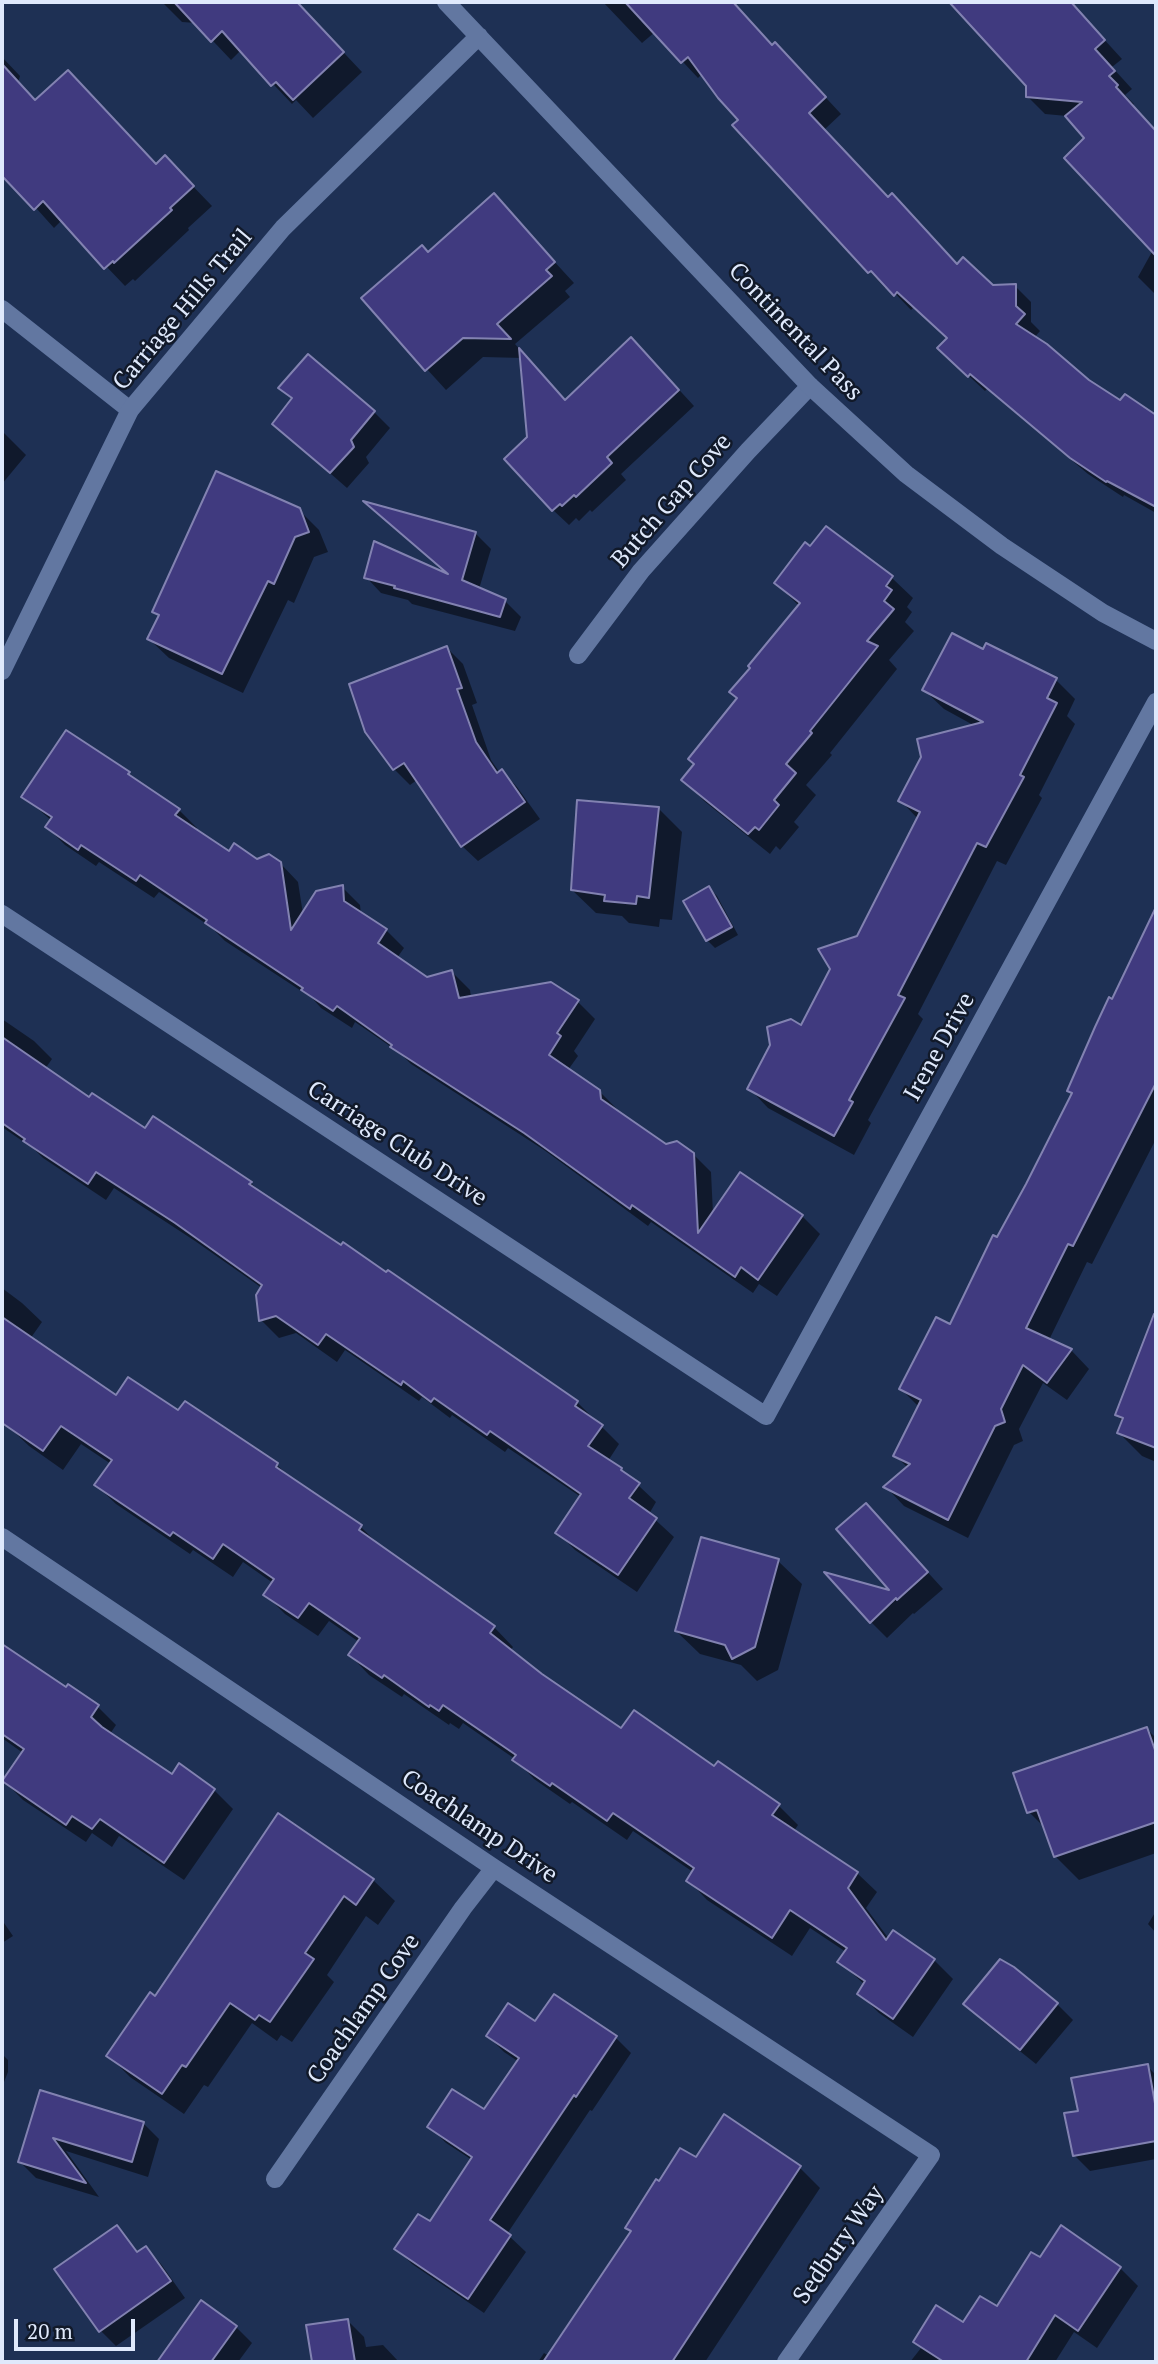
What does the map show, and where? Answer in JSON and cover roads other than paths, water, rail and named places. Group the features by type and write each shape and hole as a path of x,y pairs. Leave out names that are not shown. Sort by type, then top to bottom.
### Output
{"street":[{"name":"Continental Pass","path":"446,2 810,386 906,474 1002,546 1103,613 1156,641"},
{"name":"Carriage Hills Trail","path":"2,671 130,410 283,228 479,36"},
{"path":"2,309 130,410"},
{"name":"Butch Gap Cove","path":"578,655 641,571 810,386"},
{"name":"Irene Drive","path":"766,1416 1156,702"},
{"name":"Carriage Club Drive","path":"2,914 766,1416"},
{"name":"Coachlamp Drive","path":"2,1537 494,1868 931,2155"},
{"name":"Coachlamp Cove","path":"275,2179 463,1908 494,1868"},
{"name":"Sedbury Way","path":"786,2362 931,2155"}]}
